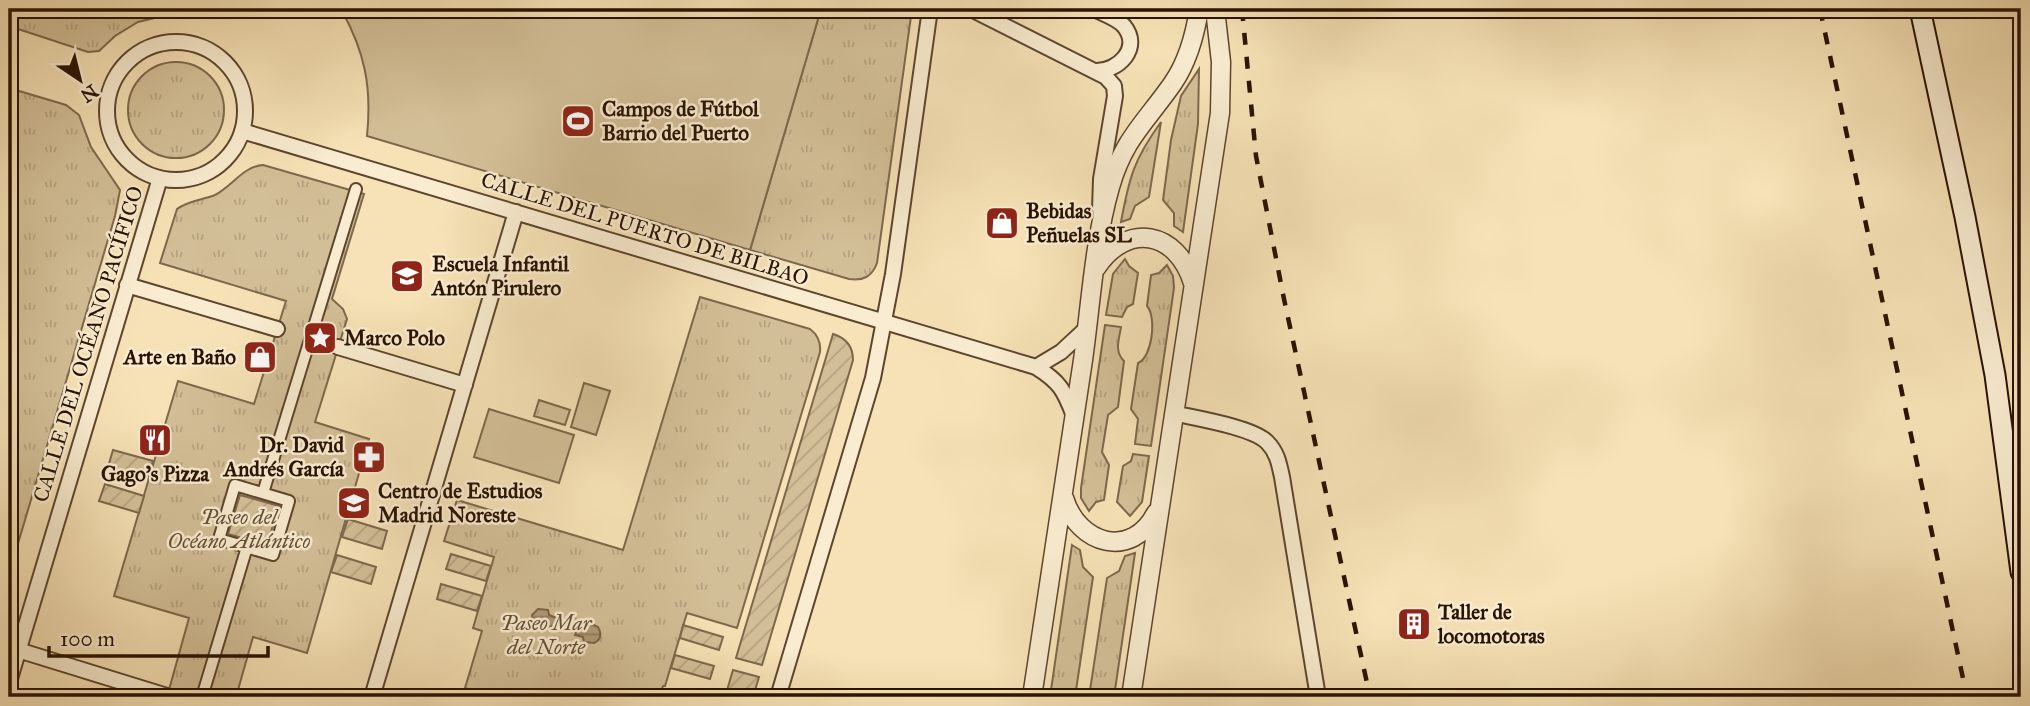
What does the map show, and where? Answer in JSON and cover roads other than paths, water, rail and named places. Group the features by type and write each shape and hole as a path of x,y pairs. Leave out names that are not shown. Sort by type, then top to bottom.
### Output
{"main road":[{"path":"1920,9 1965,217 1995,375 2021,572"}],"street":[{"path":"778,697 873,378 885,322 930,9"},
{"path":"971,9 1094,71 1111,81 1115,93 1100,191 1101,219 1088,327 1032,697"},
{"path":"1094,9 1123,25 1130,43 1121,64 1107,70 1094,71"},
{"path":"1101,219 1121,154 1181,69 1192,44 1199,9"},
{"path":"1131,697 1172,413 1220,113 1221,62 1215,9"},
{"path":"180,42 196,45 220,57 237,78 242,91 245,117 242,131 230,154 210,170 185,179 160,178 145,172 121,152 113,139 108,124 109,92 115,78 136,55 157,45 180,42"},
{"name":"CALLE DEL PUERTO DE BILBAO","path":"242,131 1036,367 1057,381 1074,418"},
{"name":"CALLE DEL OCÉANO PACÍFICO","path":"9,682 160,178"},
{"path":"263,494 356,189"},
{"path":"372,697 516,212"},
{"path":"1096,268 1114,246 1125,240 1151,238 1164,242 1184,260 1194,287"},
{"path":"127,285 277,329"},
{"path":"1036,367 1061,352 1088,327"},
{"path":"338,347 465,385"},
{"path":"1172,413 1255,435 1267,442 1276,453 1318,697"},
{"path":"235,485 263,494 289,501 273,555 219,539 235,485"},
{"path":"1063,495 1070,517 1077,526 1085,533 1106,541 1132,538 1152,521 1158,510"},
{"path":"202,697 247,547"},
{"path":"18,650 167,696"}],"railway":[{"path":"1242,9 1256,156 1370,697"},
{"path":"1820,9 1967,697"}],"place":[{"name":"Campos de Fútbol Barrio del Puerto","path":"578,121"},
{"name":"Bebidas Peñuelas SL","path":"1002,223"},
{"name":"Escuela Infantil Antón Pirulero","path":"407,276"},
{"name":"Marco Polo","path":"320,338"},
{"name":"Arte en Baño","path":"260,357"},
{"name":"Gago's Pizza","path":"155,440"},
{"name":"Dr. David Andrés García","path":"369,457"},
{"name":"Centro de Estudios Madrid Noreste","path":"354,503"},
{"name":"Taller de locomotoras","path":"1414,624"}],"park label":[{"name":"Paseo del Océano Atlántico","path":"239,529"},
{"name":"Paseo Mar del Norte","path":"546,635"}]}
